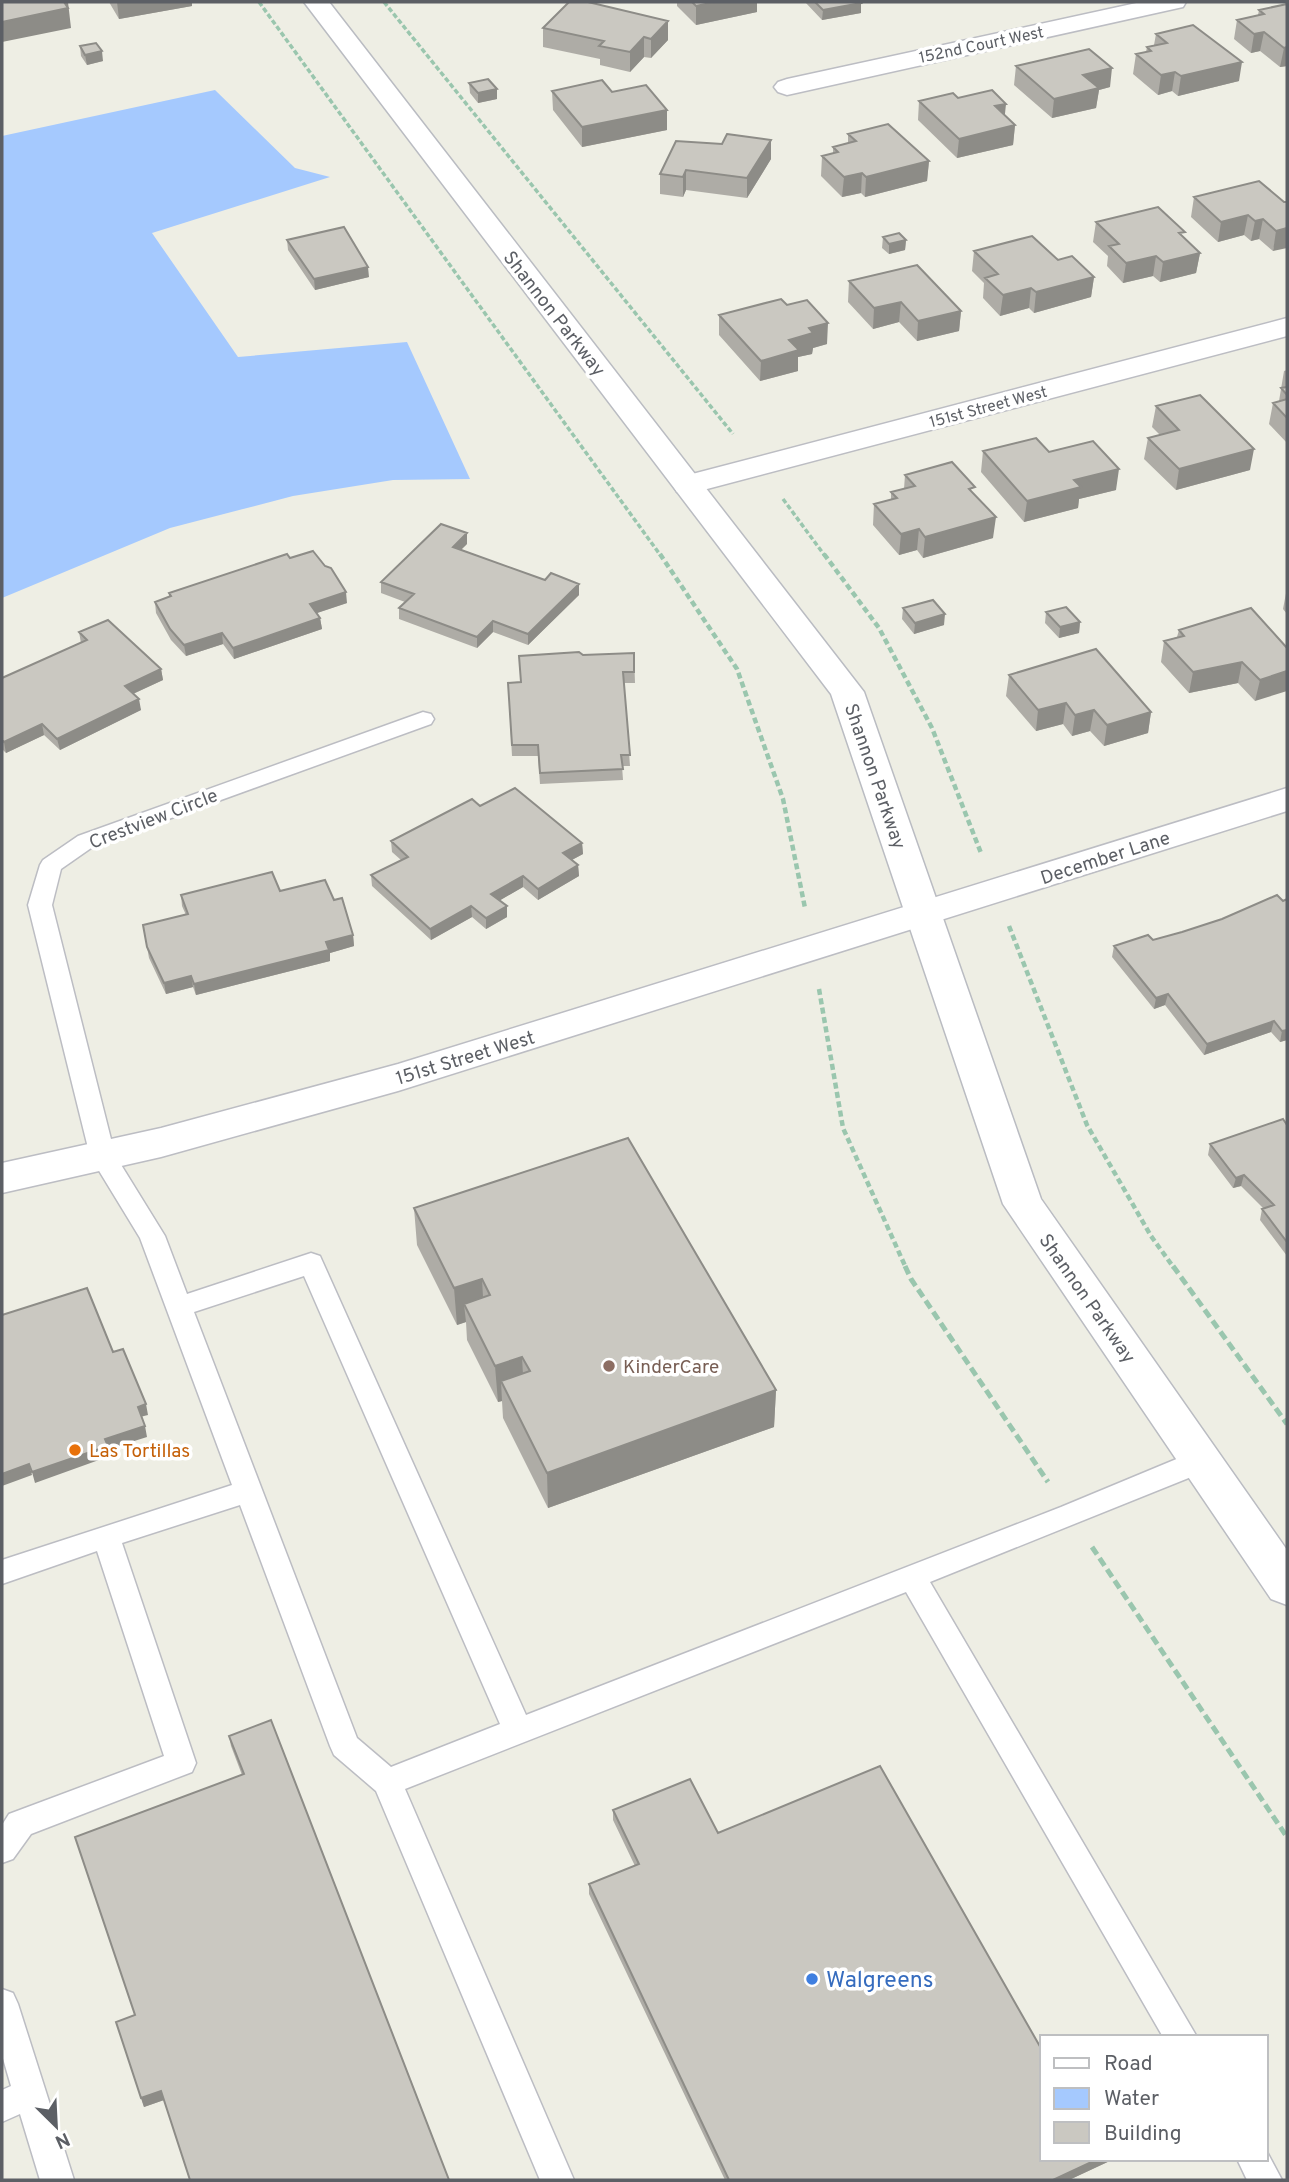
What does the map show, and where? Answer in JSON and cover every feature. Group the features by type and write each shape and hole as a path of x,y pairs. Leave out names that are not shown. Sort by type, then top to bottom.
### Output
{"street":[{"name":"Shannon Parkway","path":"316,2 847,692 1023,1204 1287,1586"},
{"name":"152nd Court West","path":"787,87 1174,2"},
{"name":"151st Street West","path":"688,485 1287,327"},
{"name":"December Lane","path":"923,915 1287,799"},
{"name":"151st Street West","path":"2,1178 103,1156 304,1105 923,915"}],"lane":[{"name":"Crestview Circle","path":"387,1782 345,1746 152,1236 103,1156 40,905 51,864 86,841 423,719"},
{"path":"178,1307 311,1263 517,1731"},
{"path":"557,2180 387,1782 1201,1461"},
{"path":"2,1572 248,1491"},
{"path":"2,1849 20,1824 181,1763 106,1536"},
{"path":"912,1577 1180,2035"},
{"path":"2,2004 16,2100 57,2180"},
{"path":"1254,2161 1265,2180"}],"path":[{"path":"384,2 759,467 879,628 932,728 1087,1125 1151,1236 1287,1424"}],"water":[{"path":"215,90 295,168 330,177 152,233 238,357 407,342 470,479 393,480 293,496 170,528 2,598 2,136"}],"building":[{"path":"2,2 64,2 68,8 2,22"},
{"path":"569,2 588,2 668,21 651,39 644,37 630,52 599,46 604,41 543,28"},
{"path":"692,2 715,2 696,6"},
{"path":"815,2 860,2 861,3 823,10"},
{"path":"1287,4 1287,47 1284,48 1264,32 1254,34 1237,20 1264,14 1259,10"},
{"path":"1193,25 1242,62 1181,76 1175,72 1161,75 1136,54 1151,51 1147,47 1167,43 1156,34"},
{"path":"96,43 102,51 85,55 80,46"},
{"path":"1089,49 1112,68 1083,75 1099,88 1054,99 1016,66"},
{"path":"488,79 497,89 478,93 469,83"},
{"path":"602,80 612,92 646,85 667,110 582,127 552,91"},
{"path":"992,90 1006,104 995,106 1015,125 959,139 919,101 953,93 958,98"},
{"path":"888,124 929,161 866,177 862,173 844,177 822,156 838,152 833,147 856,141 848,134"},
{"path":"727,134 771,140 747,178 686,170 683,177 660,174 676,141 722,144"},
{"path":"1259,181 1287,202 1287,228 1276,231 1263,219 1255,221 1248,215 1221,222 1194,197"},
{"path":"1158,207 1185,232 1179,233 1200,253 1163,262 1156,256 1126,263 1109,246 1119,244 1096,222"},
{"path":"344,227 368,267 314,279 287,240"},
{"path":"899,233 906,240 889,244 883,237"},
{"path":"1032,236 1058,260 1072,256 1094,277 1036,292 1031,288 1003,295 985,278 998,274 974,251"},
{"path":"917,265 961,311 918,321 901,302 874,308 849,281"},
{"path":"781,299 787,305 807,300 828,323 809,328 813,333 789,340 799,350 761,361 719,315"},
{"path":"1200,395 1254,449 1179,469 1148,438 1179,430 1156,406"},
{"path":"1287,399 1287,418 1273,403"},
{"path":"1036,438 1049,452 1093,441 1119,469 1074,480 1081,487 1027,501 983,451"},
{"path":"952,462 975,487 969,489 996,517 925,537 919,529 901,534 874,504 897,498 891,492 915,486 905,475"},
{"path":"441,524 467,533 453,547 545,580 551,573 579,584 528,634 493,621 477,637 399,608 414,594 381,582"},
{"path":"313,551 325,566 331,568 346,592 310,604 320,618 233,648 222,633 184,645 170,629 155,602 171,596 169,593 287,554 290,558"},
{"path":"933,600 945,614 915,623 903,608"},
{"path":"1066,607 1080,622 1060,627 1046,612"},
{"path":"1251,608 1287,648 1287,671 1260,680 1242,662 1193,672 1164,641 1184,636 1179,630"},
{"path":"108,620 161,669 125,686 139,699 57,739 42,724 4,742 2,678 87,640 79,632"},
{"path":"1096,649 1151,712 1107,725 1094,710 1075,715 1066,703 1038,710 1009,675"},
{"path":"579,652 583,655 634,653 634,672 623,672 630,755 621,755 623,769 540,773 538,745 512,745 508,683 521,682 519,656"},
{"path":"515,788 582,843 563,853 578,865 538,889 523,876 491,894 507,906 486,918 471,906 430,929 371,875 408,857 391,841 472,799 480,806"},
{"path":"272,872 280,891 325,880 334,900 342,898 353,935 326,942 329,950 194,984 191,976 164,983 147,947 143,925 188,914 181,895"},
{"path":"1277,895 1283,901 1287,899 1287,1030 1282,1031 1274,1021 1207,1044 1168,994 1156,998 1114,946 1148,935 1153,940 1182,932 1222,919"},
{"path":"1283,1119 1287,1125 1287,1242 1262,1209 1274,1205 1244,1175 1236,1178 1210,1144"},
{"name":"KinderCare","path":"628,1138 776,1390 547,1473 501,1381 530,1371 522,1357 495,1366 464,1304 490,1295 482,1279 454,1288 414,1208"},
{"path":"87,1288 113,1352 123,1349 146,1404 138,1407 145,1426 105,1439 108,1446 32,1472 29,1464 2,1474 2,1315"},
{"path":"271,1720 449,2180 190,2180 161,2091 141,2098 116,2022 135,2015 75,1837 244,1774 229,1736"},
{"name":"Walgreens","path":"880,1766 1040,2046 1040,2161 1094,2161 1053,2180 729,2180 589,1884 639,1864 613,1810 690,1779 718,1833"}],"place":[{"name":"KinderCare","path":"609,1366"},
{"name":"Las Tortillas","path":"75,1450"},
{"name":"Walgreens","path":"812,1979"}]}
